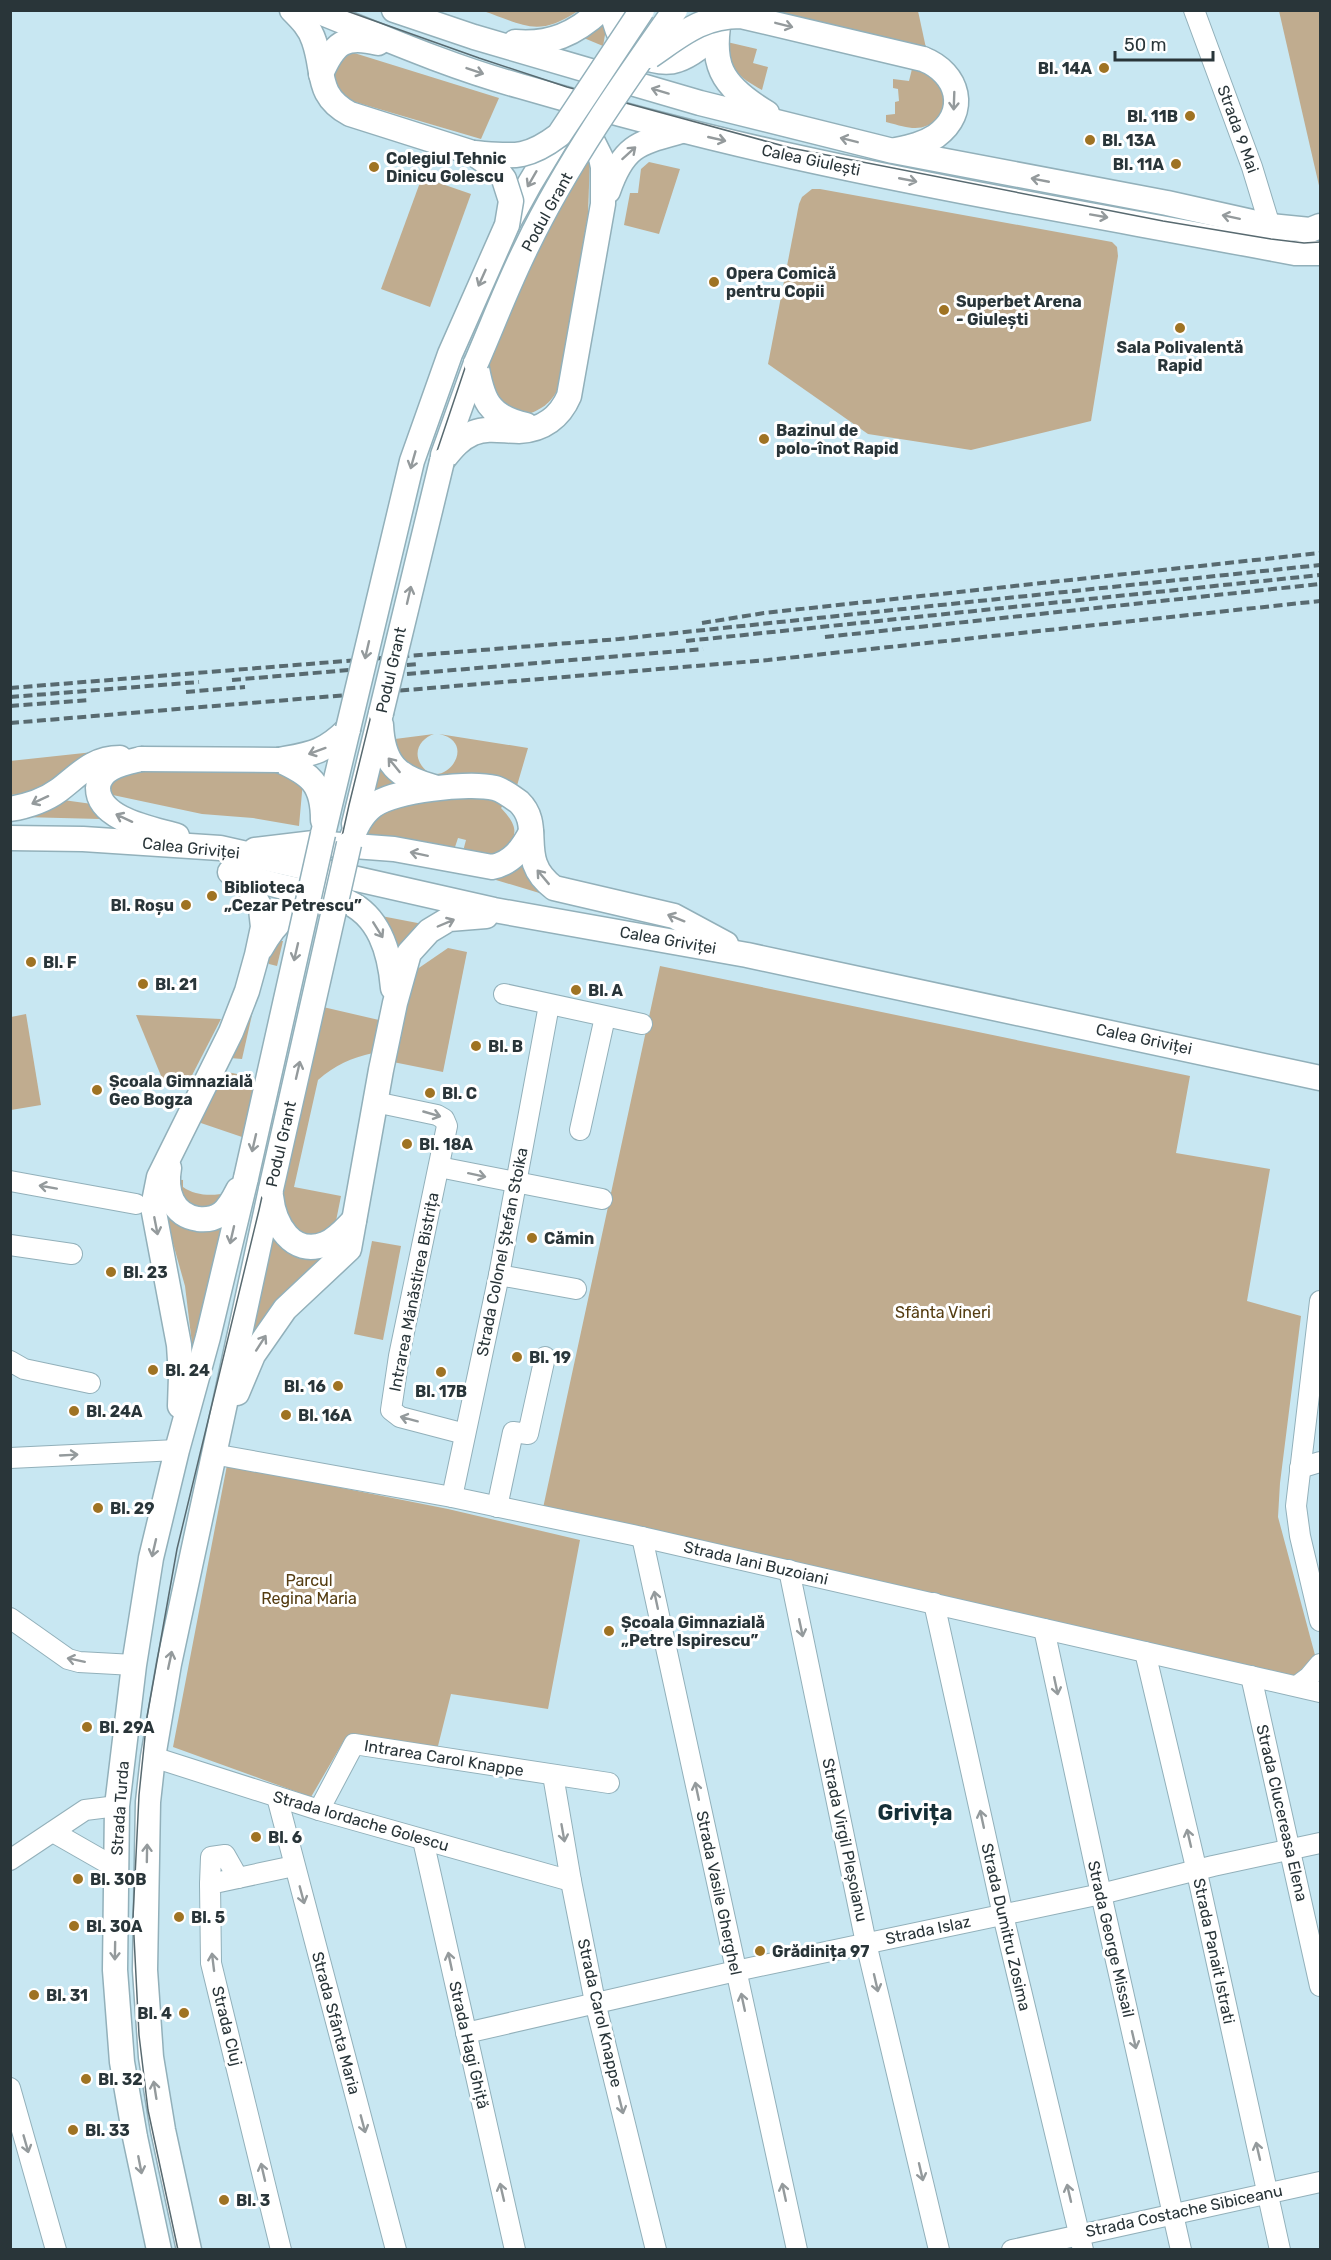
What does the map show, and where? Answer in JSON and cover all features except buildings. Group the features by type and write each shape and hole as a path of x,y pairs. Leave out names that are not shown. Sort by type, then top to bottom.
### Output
{"main road":[{"path":"292,10 314,38 321,74 330,100 350,114 473,153 522,155 544,147 559,135"},
{"name":"Calea Giulești","path":"315,10 432,57 519,86 682,131 792,157 967,192 1267,236 1315,228"},
{"name":"Calea Giulești","path":"394,10 465,35 700,103 892,151 1167,203 1267,236 1295,253 1320,254"},
{"path":"419,10 465,35 527,43 549,41 573,32 601,10"},
{"path":"612,10 615,26 625,45 634,53 652,60 668,62 676,60 695,51 715,34"},
{"path":"610,58 624,26 626,10"},
{"name":"Podul Grant","path":"200,1370 246,1178 322,834 416,451 450,354 507,225 559,135 642,10"},
{"name":"Podul Grant","path":"230,1378 349,844 442,460 476,363 527,246 576,160 675,10"},
{"path":"721,10 715,34 717,58 729,83 751,103 784,123"},
{"path":"636,66 696,25 714,18 730,16 752,18 923,59 941,68 949,76 954,85 954,111 944,129 930,140 892,151"},
{"path":"321,74 338,45 354,39 432,57"},
{"path":"519,86 566,115 598,149 603,167 603,204"},
{"path":"442,460 454,445 475,432 489,429 521,431 537,427 556,417 569,396 603,204 615,170 629,151 646,141 682,131"},
{"path":"473,153 497,170 504,179 511,201 507,225"},
{"path":"476,363 480,388 494,411 512,422 537,427"},
{"path":"381,713 384,749 389,761 397,771 419,783 442,789"},
{"path":"10,809 30,805 47,797 60,789 81,770 105,759 279,760 323,750 348,729"},
{"path":"141,759 112,768 103,774 98,789 104,806 133,822 229,857 264,883 343,900 365,913 383,937 389,958 394,1003"},
{"path":"279,760 299,769 315,784 323,803 322,834"},
{"path":"349,844 363,816 381,801 398,794 484,786 498,789 519,803 525,810 529,819 533,862 543,878 554,888 675,916 747,955"},
{"path":"229,857 314,843 394,849 492,867 504,864 517,854 531,832"},
{"name":"Calea Griviței","path":"10,838 83,839 174,845 524,916 747,955 1320,1077"},
{"path":"177,1450 181,1376 179,1345 153,1207 159,1177 217,1064 247,992 257,955 263,927 261,909 229,857"},
{"path":"257,955 270,933 288,914 307,904 343,900 446,900"},
{"path":"213,1454 253,1355 285,1309 349,1249 394,1003 409,953 420,939 449,919 524,916"},
{"path":"172,1150 168,1176 169,1192 179,1212 190,1218 202,1220 222,1213 246,1178"},
{"path":"271,1189 272,1208 276,1221 283,1233 299,1245 313,1247 324,1245 335,1239 354,1220"},
{"name":"Strada Turda","path":"159,2250 135,2138 122,2062 115,1970 117,1806 151,1558 177,1450 200,1370"},
{"name":"Strada Turda","path":"189,2250 163,2130 151,2057 145,1970 148,1802 153,1757 230,1378"}],"street":[{"name":"Strada 9 Mai","path":"1194,10 1252,167 1267,236"},
{"path":"1315,228 1320,254"},
{"path":"504,994 642,1024"},
{"name":"Strada Colonel Ștefan Stoika","path":"452,1497 499,1275 549,1005"},
{"path":"580,1130 604,1017"},
{"path":"375,1102 437,1115 444,1119 447,1126 439,1167 602,1198"},
{"name":"Intrarea Mănăstirea Bistrița","path":"439,1167 399,1356 391,1410 400,1417 465,1434"},
{"path":"10,1181 136,1204"},
{"path":"10,1245 72,1254"},
{"path":"499,1275 576,1289"},
{"path":"1320,1301 1296,1506 1298,1526 1320,1621"},
{"path":"497,1507 513,1432 528,1434 545,1357"},
{"path":"10,1361 24,1369 90,1383"},
{"path":"10,1458 177,1450"},
{"name":"Strada Iani Buzoiani","path":"213,1454 452,1497 789,1570 1320,1692"},
{"path":"1300,1468 1320,1462"},
{"name":"Strada Vasile Gherghel","path":"642,1538 796,2250"},
{"name":"Strada Virgil Pleșoianu","path":"789,1570 866,1943 939,2250"},
{"name":"Strada Dumitru Zosima","path":"934,1603 1003,1915 1081,2242"},
{"path":"10,1617 68,1659 79,1662 135,1665"},
{"name":"Strada George Missail","path":"1044,1629 1181,2250"},
{"name":"Strada Panait Istrati","path":"1145,1652 1280,2250"},
{"path":"1297,1686 1310,1677 1320,1664"},
{"name":"Strada Clucereasa Elena","path":"1251,1676 1320,1986"},
{"name":"Intrarea Carol Knappe","path":"319,1810 354,1744 609,1783"},
{"name":"Strada Iordache Golescu","path":"153,1757 319,1810 571,1881"},
{"name":"Strada Carol Knappe","path":"553,1775 595,2002 656,2250"},
{"name":"Strada Sfânta Maria","path":"277,1797 396,2250"},
{"path":"13,1852 53,1832 85,1810 117,1806"},
{"path":"53,1832 116,1868"},
{"name":"Strada Hagi Ghiță","path":"423,1840 515,2250"},
{"name":"Strada Islaz","path":"466,2034 595,2002 1101,1894 1196,1870 1320,1843"},
{"name":"Strada Cluj","path":"281,2250 212,1963 211,1857 225,1855 238,1878 294,1866"},
{"path":"10,2088 56,2250"},
{"name":"Strada Costache Sibiceanu","path":"1012,2250 1081,2242 1173,2214 1320,2182"}],"green space":[{"path":"483,11 578,11 541,27 521,24"},
{"path":"745,11 918,11 926,48"},
{"path":"1279,11 1320,11 1320,190"},
{"path":"609,13 603,46 579,36"},
{"path":"727,42 757,49 753,63 768,67 762,90 737,72 731,60"},
{"path":"351,52 499,98 481,139 349,99 337,86 333,69 334,62"},
{"path":"914,61 947,85 944,116 929,125 916,128 886,122 886,115 895,114 895,102 899,101 898,89 893,88 893,79 909,81"},
{"path":"590,157 588,214 558,389 545,405 526,415 496,404 486,368 551,223"},
{"path":"649,162 680,169 659,234 624,225 630,193 638,193 641,169"},
{"path":"422,177 471,194 430,307 381,289"},
{"name":"Superbet Arena - Giulești","path":"812,189 1112,242 1117,247 1118,256 1091,421 971,450 868,434 768,364 799,204 802,197"},
{"path":"434,734 420,745 418,758 428,772 437,774 453,765 457,756 457,747 451,739 439,734 528,748 516,789 501,808 512,823 514,834 509,846 498,860 462,855 466,840 458,838 453,853 361,836 376,765 395,739"},
{"path":"112,750 48,790 11,795 10,761"},
{"path":"281,771 303,781 299,826 253,818 202,814 108,794 107,787 121,772"},
{"path":"56,799 92,804 101,813 100,819 22,817"},
{"path":"522,864 530,882 546,895 476,874"},
{"path":"376,915 428,925 399,961"},
{"path":"283,941 277,966 269,964 267,961 274,945"},
{"path":"448,948 467,952 443,1072 393,1062 413,972"},
{"name":"Sfânta Vineri","path":"660,966 1190,1076 1176,1153 1270,1169 1247,1301 1301,1316 1280,1483 1278,1517 1315,1655 1293,1678 543,1508"},
{"path":"254,1006 242,1059 230,1058"},
{"path":"323,1007 379,1020 373,1053 344,1063 318,1080 294,1187 341,1196 334,1231 301,1240 282,1205 289,1159"},
{"path":"26,1014 41,1105 11,1110 11,1017"},
{"path":"136,1015 221,1019 186,1087 171,1088 164,1083"},
{"path":"222,1071 237,1074 236,1085 254,1089 242,1137 195,1121"},
{"path":"174,1179 183,1180 183,1187 199,1194 227,1193 222,1204 192,1212"},
{"path":"166,1205 224,1225 193,1352 185,1286 169,1229"},
{"path":"270,1234 338,1246 243,1362"},
{"path":"372,1241 401,1246 383,1340 354,1334"},
{"name":"Parcul Regina Maria","path":"227,1465 448,1509 580,1540 548,1709 451,1694 437,1750 363,1742 346,1737 311,1797 173,1747"}],"tram line":[{"path":"344,10 567,87 791,148 1163,221 1271,239 1304,243 1320,242"},
{"path":"178,2250 148,2110 139,2035 133,1917 139,1795 147,1717 177,1549 259,1210 349,805 433,463 467,362 517,247 566,161 665,10"}],"railway":[{"path":"702,623 764,613 1320,553"},
{"path":"10,688 619,639 1320,565"},
{"path":"686,641 1320,575"},
{"path":"825,637 1320,584"},
{"path":"10,723 768,660 1320,601"},
{"path":"407,674 703,649"},
{"path":"232,680 420,664"},
{"path":"10,697 199,682"},
{"path":"186,692 245,687"},
{"path":"10,706 90,700"}],"place":[{"name":"Bl. 14A","path":"1104,68"},
{"name":"Bl. 11B","path":"1190,116"},
{"name":"Bl. 13A","path":"1090,140"},
{"name":"Bl. 11A","path":"1176,164"},
{"name":"Colegiul Tehnic Dinicu Golescu","path":"374,167"},
{"name":"Opera Comică pentru Copii","path":"714,282"},
{"name":"Superbet Arena - Giulești","path":"944,310"},
{"name":"Sala Polivalentă Rapid","path":"1180,328"},
{"name":"Bazinul de polo-înot Rapid","path":"764,439"},
{"name":"Biblioteca „Cezar Petrescu”","path":"212,896"},
{"name":"Bl. Roșu","path":"186,905"},
{"name":"Bl. F","path":"31,962"},
{"name":"Bl. 21","path":"143,984"},
{"name":"Bl. A","path":"576,990"},
{"name":"Bl. B","path":"476,1046"},
{"name":"Școala Gimnazială Geo Bogza","path":"97,1090"},
{"name":"Bl. C","path":"430,1093"},
{"name":"Bl. 18A","path":"407,1144"},
{"name":"Cămin","path":"532,1238"},
{"name":"Bl. 23","path":"111,1272"},
{"name":"Bl. 19","path":"517,1357"},
{"name":"Bl. 24","path":"153,1370"},
{"name":"Bl. 17B","path":"441,1372"},
{"name":"Bl. 16","path":"338,1386"},
{"name":"Bl. 24A","path":"74,1411"},
{"name":"Bl. 16A","path":"286,1415"},
{"name":"Bl. 29","path":"98,1508"},
{"name":"Școala Gimnazială „Petre Ispirescu”","path":"609,1631"},
{"name":"Bl. 29A","path":"87,1727"},
{"name":"Bl. 6","path":"256,1837"},
{"name":"Bl. 30B","path":"78,1879"},
{"name":"Bl. 5","path":"179,1917"},
{"name":"Bl. 30A","path":"74,1926"},
{"name":"Grădinița 97","path":"760,1951"},
{"name":"Bl. 31","path":"34,1995"},
{"name":"Bl. 4","path":"184,2013"},
{"name":"Bl. 32","path":"86,2079"},
{"name":"Bl. 33","path":"73,2130"},
{"name":"Bl. 3","path":"224,2200"}],"district":[{"name":"Grivița","path":"915,1812"}]}
